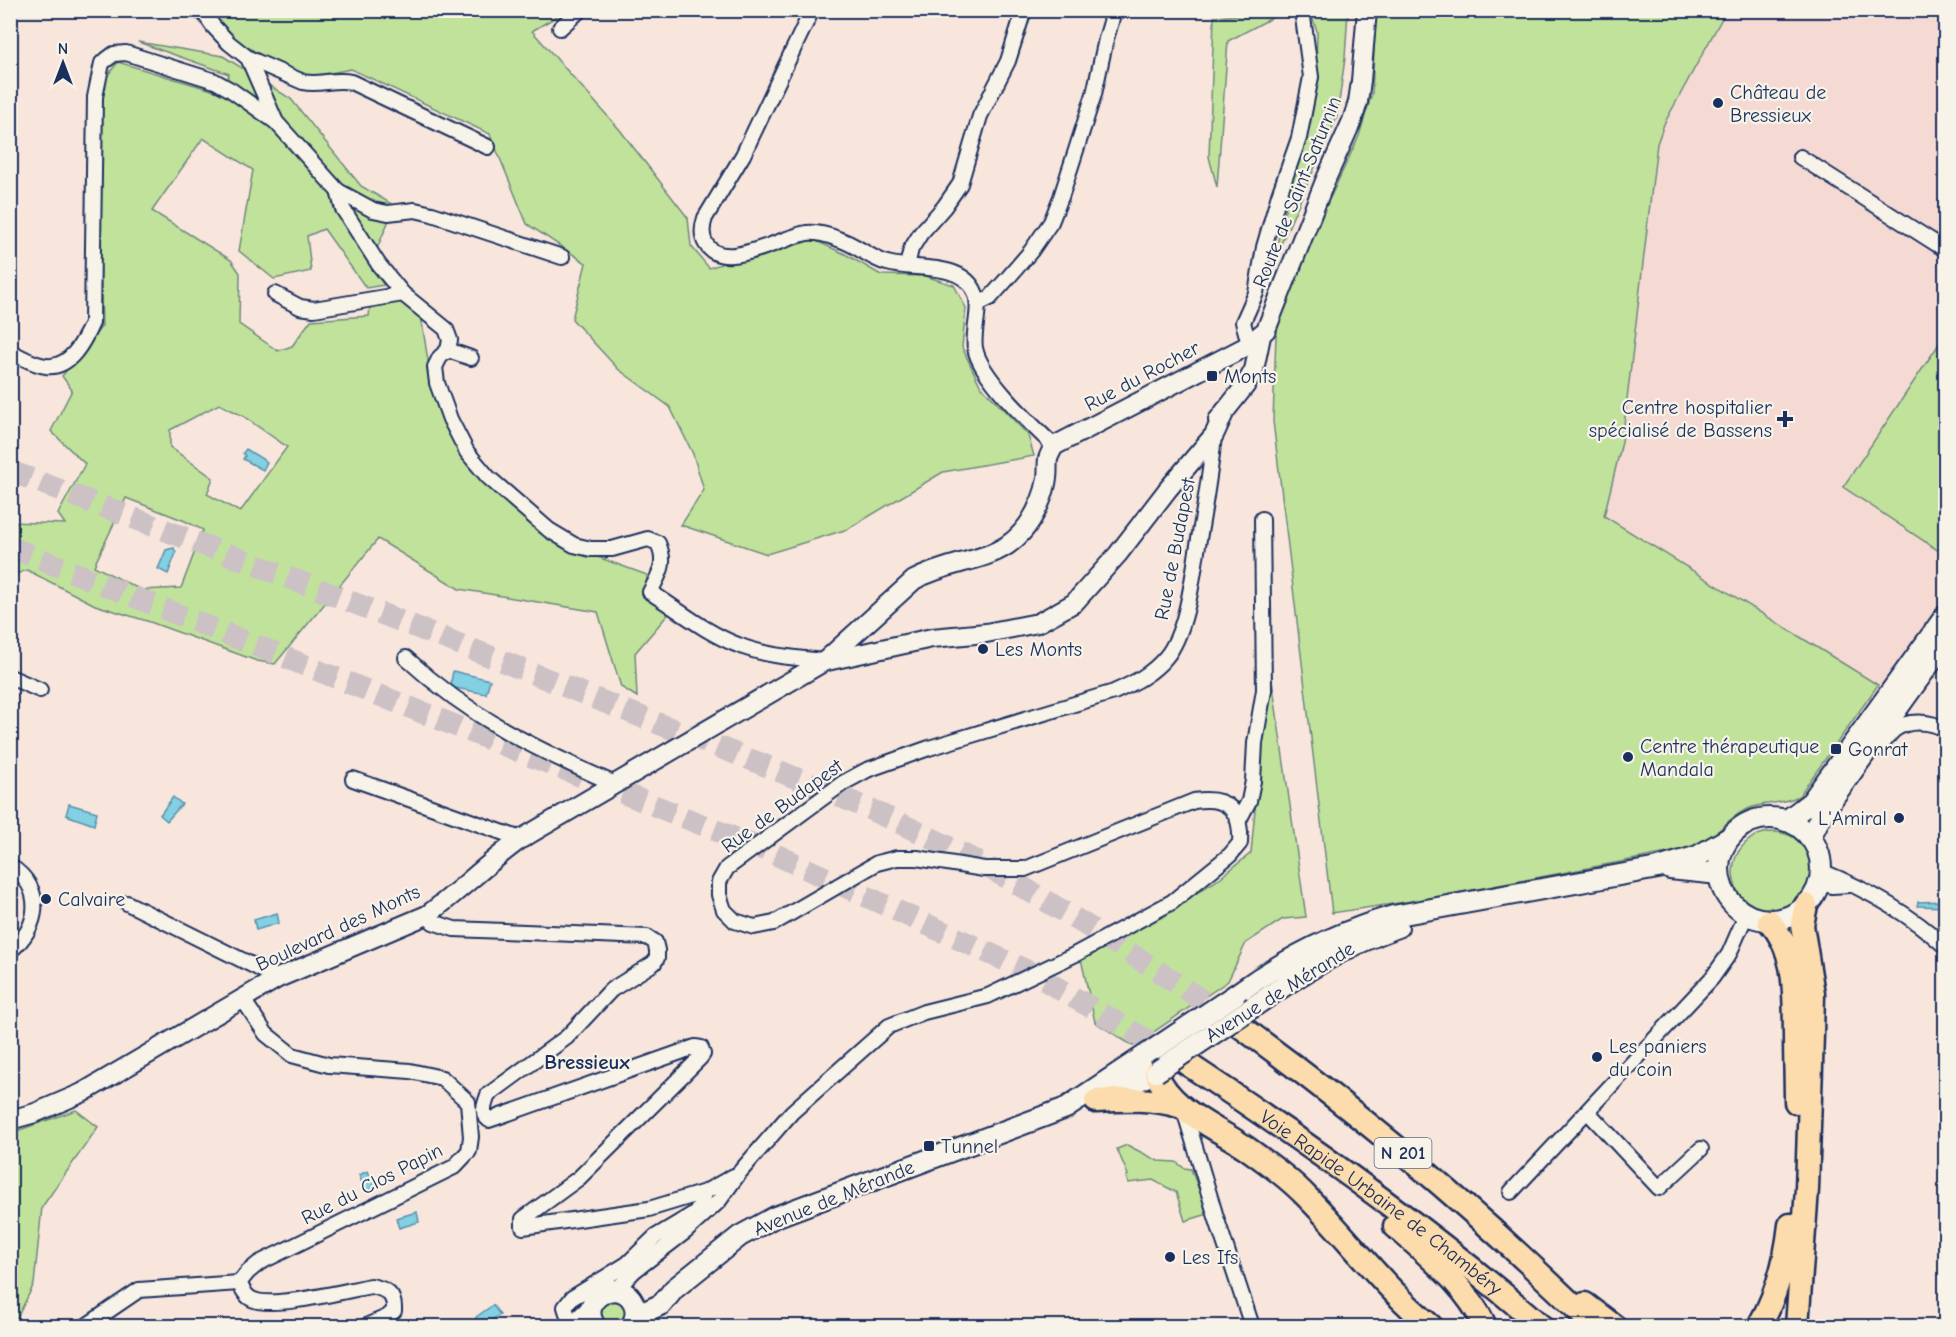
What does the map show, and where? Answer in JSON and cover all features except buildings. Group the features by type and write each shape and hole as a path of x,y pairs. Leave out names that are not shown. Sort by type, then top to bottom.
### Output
{"highway":[{"path":"1797,1326 1800,1260 1807,1189 1813,1004 1810,968 1803,934 1806,905"},
{"path":"1759,1326 1774,1294 1787,1248 1794,1178 1796,1094 1794,980 1787,950 1780,933 1769,921"},
{"name":"Voie Rapide Urbaine de Chambéry","path":"1240,1026 1337,1098 1450,1191 1594,1326"},
{"name":"Voie Rapide Urbaine de Chambéry","path":"1186,1063 1248,1104 1411,1222 1541,1326"},
{"path":"1156,1072 1166,1092 1183,1108"},
{"path":"1096,1101 1163,1101 1183,1108 1228,1135 1286,1177 1315,1204 1416,1314 1431,1326"},
{"path":"1310,1148 1450,1277 1472,1304 1485,1326"},
{"path":"1515,1251 1614,1326"},
{"path":"1785,1326 1800,1260"}],"main road":[{"path":"1786,821 1811,802 1946,615"},
{"path":"1810,838 1823,812 1946,641"},
{"path":"1773,818 1786,821 1799,828 1810,838 1817,851 1820,877 1806,905 1790,916 1769,921 1746,915 1727,898 1719,874 1723,849 1729,838 1738,830 1755,821 1773,818"},
{"name":"Avenue de Mérande","path":"1074,1104 1136,1059 1156,1048 1276,966 1315,944 1357,926 1393,916 1658,868 1698,856 1729,838"},
{"name":"Avenue de Mérande","path":"1658,868 1719,874"},
{"name":"Avenue de Mérande","path":"633,1315 640,1300 674,1289 740,1236 775,1217 1074,1104 1096,1101 1156,1072 1325,959 1364,939 1460,904"},
{"path":"1156,1048 1156,1072"},
{"path":"572,1326 593,1318 597,1297 609,1290 623,1292 633,1315"}],"street":[{"path":"202,10 229,43 248,58 311,84 341,79 351,82 488,147"},
{"path":"560,28 580,10"},
{"path":"338,191 343,209 379,266 403,294 446,329 450,340 448,350 440,357 435,367 437,383 450,419 467,452 488,477 549,530 574,545 591,549 612,549 648,539 658,543 663,556 661,571 650,592 711,632 738,646 825,661 914,579 928,572 994,554 1011,543 1027,528 1042,499 1047,478 1048,459 1054,446 1021,415 988,373 976,352 974,337 978,304 974,289 960,276 945,269 889,264 842,240 817,232 734,256 714,253 707,245 702,225 705,218 743,155 812,10"},
{"path":"907,266 911,249 921,233 944,207 960,184 980,116 1008,61 1024,10"},
{"path":"978,304 990,298 1007,279 1031,251 1051,222 1094,94 1106,39 1116,10"},
{"path":"1245,386 1242,362 1249,343 1243,322 1256,293 1267,237 1299,138 1311,77 1302,10"},
{"name":"Route de Saint-Saturnin","path":"825,661 932,638 986,633 1038,623 1074,603 1118,554 1168,489 1211,447 1211,428 1245,386 1254,370 1256,362 1249,343 1266,330 1290,266 1352,121 1359,91 1367,10"},
{"path":"10,352 48,367 67,361 84,342 92,323 95,97 102,63 114,54 126,53 196,73 231,90 276,122 338,191 374,210 388,213 415,210 432,214 562,256"},
{"path":"248,58 276,122"},
{"path":"1800,157 1946,250"},
{"path":"275,294 300,307 314,309 403,294"},
{"name":"Rue du Rocher","path":"1054,446 1249,343"},
{"path":"448,350 471,358"},
{"name":"Rue de Budapest","path":"1211,447 1188,605 1168,656 1153,671 1137,682 1114,692 929,748 867,770 843,783 727,868 719,882 719,895 724,910 735,921 754,927 774,923 877,862 897,858 917,858 984,869 1025,869 1194,801 1208,798 1222,801 1239,820"},
{"path":"609,1290 618,1287 719,1201 739,1173 792,1112 889,1026 924,1012 988,996 1076,954 1172,902 1230,855 1240,843 1239,820 1249,801 1255,743 1264,690 1262,519"},
{"path":"406,658 438,687 483,719 561,760 615,784"},
{"name":"Boulevard des Monts","path":"10,1120 35,1113 82,1093 278,978 427,915 521,839 825,661"},
{"path":"10,677 40,690"},
{"path":"1839,789 1856,779 1895,730 1905,725 1927,723 1946,730"},
{"path":"353,779 521,839"},
{"path":"10,866 19,872 31,887 35,904 31,926 22,941 10,951"},
{"path":"1820,877 1832,885 1849,885 1902,911 1946,947"},
{"path":"127,903 278,978"},
{"path":"427,915 433,922 454,929 646,937 655,942 657,950 654,963 611,990 567,1036 488,1095 483,1110 470,1121"},
{"path":"1511,1192 1712,978 1729,954 1746,915"},
{"name":"Rue du Clos Papin","path":"238,1283 259,1263 454,1167 469,1151 471,1137 468,1102 442,1078 410,1071 329,1065 292,1055 266,1034 242,998"},
{"path":"483,1110 485,1117 493,1120 695,1047 701,1048 703,1054 700,1058 630,1130 579,1178 523,1219 522,1224 527,1228 649,1209 705,1192 739,1173"},
{"path":"1183,1108 1252,1326"},
{"path":"1587,1112 1659,1188 1701,1149"},
{"path":"572,1326 565,1307 572,1298 627,1264 656,1237 695,1213 703,1201 705,1192"},
{"path":"633,1315 635,1280 643,1265"},
{"path":"86,1326 139,1290 238,1283 250,1299 262,1302 287,1302 371,1286 383,1288 395,1302 394,1311 387,1317 366,1326"}],"shaded area":[{"name":"Centre hospitalier spécialisé de Bassens","path":"1726,11 1945,11 1945,612 1888,691 1877,685 1799,796 1615,834 1604,516 1621,448 1657,144 1664,124"}],"green space":[{"path":"178,11 566,11 532,31 620,130 688,218 691,246 709,268 773,247 814,240 845,254 881,275 925,276 954,285 966,308 962,347 980,385 1028,435 1034,456 943,472 848,529 767,554 681,525 704,490 693,454 670,407 618,369 572,319 586,263 527,224 490,134 351,69 309,77 264,57 206,22 180,14"},
{"path":"1240,11 1285,11 1228,41 1217,187 1209,157 1214,17 1240,15"},
{"path":"1310,11 1348,11 1345,58 1337,117 1273,262 1316,75 1317,31"},
{"path":"1376,11 1726,11 1664,124 1657,144 1622,442 1604,516 1878,685 1799,796 1741,812 1704,846 1419,900 1332,913 1273,421 1276,334 1288,288 1359,136 1372,93"},
{"path":"138,42 223,56 291,99 361,186 395,206 370,265 384,285 366,288 324,229 307,236 311,271 274,279 239,251 253,170 203,138 152,211 231,260 240,273 239,324 278,351 292,346 311,320 369,316 370,307 401,301 421,316 431,380 458,446 562,544 647,575 646,594 670,612 635,653 637,697 621,687 598,612 459,589 378,539 275,664 257,661 150,622 95,605 27,570 11,576 11,522 65,524 58,514 85,464 51,431 72,390 62,376 102,326 98,189 104,80 118,62 222,93 229,74","holes":["219,404 243,416 287,447 240,512 207,494 213,478 170,447 170,430","126,498 203,530 181,588 141,590 94,566"]},
{"path":"1945,335 1945,555 1843,487"},
{"path":"1269,659 1306,917 1283,919 1246,943 1228,981 1133,1046 1095,1022 1081,959 1153,920 1216,881 1251,853"},
{"path":"1773,832 1788,835 1801,844 1810,857 1813,872 1810,887 1801,900 1788,909 1773,912 1758,909 1745,900 1736,887 1733,872 1736,857 1745,844 1758,835"},
{"path":"76,1110 98,1127 42,1207 34,1284 11,1326 11,1133"},
{"path":"1127,1145 1158,1161 1176,1162 1184,1168 1191,1169 1208,1214 1185,1221 1176,1192 1153,1180 1128,1183 1126,1177 1128,1175 1117,1149"},
{"path":"614,1298 630,1308 623,1326 609,1326 601,1315 604,1304"}],"water":[{"path":"246,449 267,462 263,470 243,459"},
{"path":"174,548 176,553 168,574 158,569 166,550"},
{"path":"453,671 490,680 486,694 450,687"},
{"path":"173,797 182,804 167,821 160,815"},
{"path":"69,804 97,812 94,825 66,815"},
{"path":"1945,901 1945,907 1917,906 1918,902"},
{"path":"277,913 279,923 256,930 254,920"},
{"path":"368,1171 375,1188 365,1191 359,1175"},
{"path":"417,1212 419,1222 399,1228 396,1218"},
{"path":"493,1305 500,1315 482,1326 477,1325 476,1317"}],"tunnel":[{"path":"10,471 464,646 796,778 886,817 974,860 1040,897 1231,1020"},
{"path":"10,547 770,852 1032,973 1176,1057"}],"place":[{"name":"Château de Bressieux","path":"1718,103"},
{"name":"Monts","path":"1212,376"},
{"name":"Centre hospitalier spécialisé de Bassens","path":"1785,419"},
{"name":"Les Monts","path":"983,649"},
{"name":"Gonrat","path":"1836,749"},
{"name":"Centre thérapeutique Mandala","path":"1628,757"},
{"name":"L'Amiral","path":"1899,818"},
{"name":"Calvaire","path":"46,899"},
{"name":"Les paniers du coin","path":"1597,1057"},
{"name":"Tunnel","path":"929,1146"},
{"name":"Les Ifs","path":"1170,1257"}],"district":[{"name":"Bressieux","path":"587,1062"}]}
